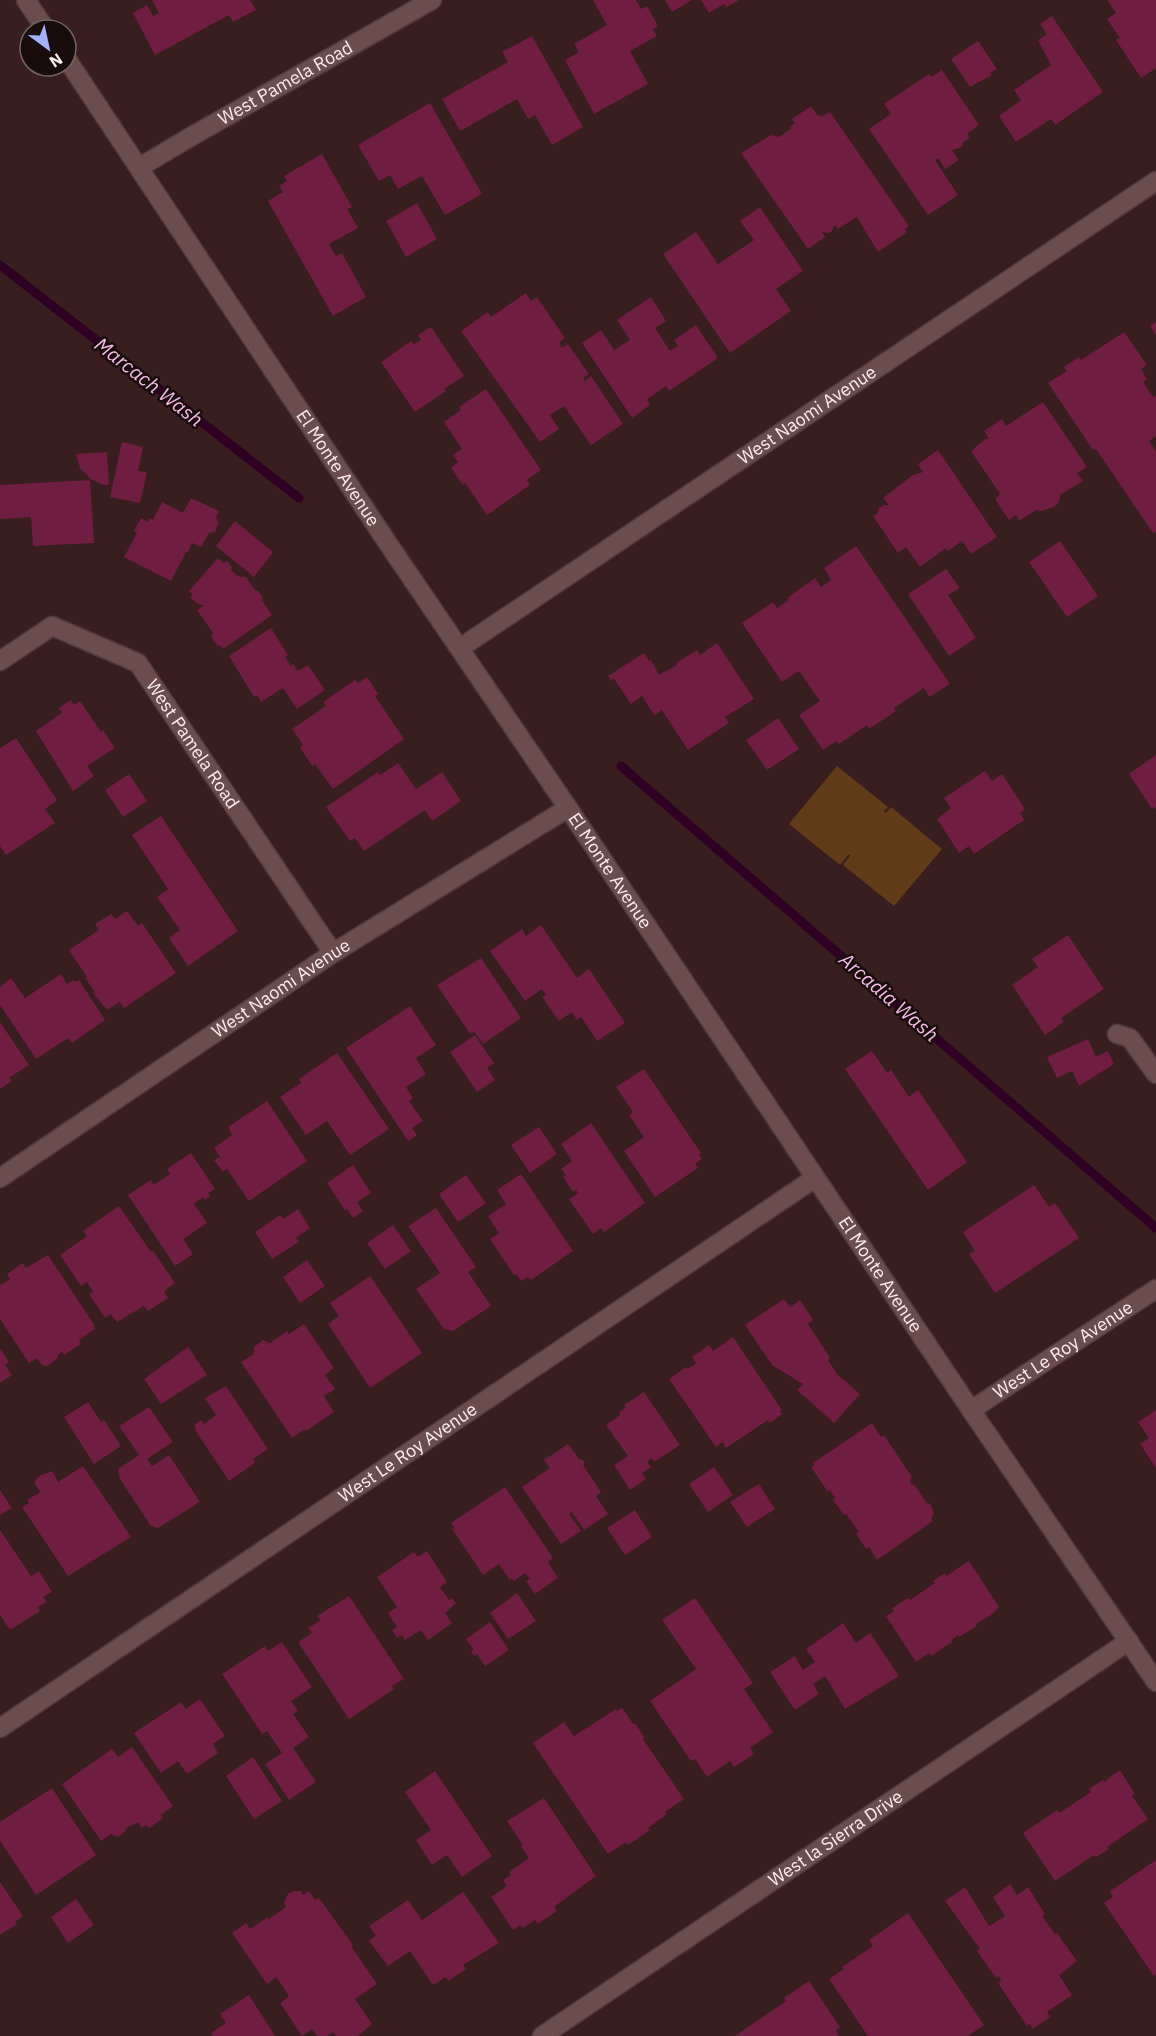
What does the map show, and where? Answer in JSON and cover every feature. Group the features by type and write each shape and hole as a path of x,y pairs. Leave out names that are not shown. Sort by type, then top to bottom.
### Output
{"street":[{"path":"26,0 38,18"},
{"name":"West Pamela Road","path":"140,167 432,0"},
{"name":"El Monte Avenue","path":"78,76 389,545 568,808 970,1410 1156,1682"},
{"name":"West Naomi Avenue","path":"460,648 1156,181"},
{"name":"West Pamela Road","path":"0,660 52,626 138,663 333,953"},
{"name":"West Naomi Avenue","path":"0,1178 333,953 568,808"},
{"path":"1117,1034 1130,1038 1156,1074"},
{"name":"West Le Roy Avenue","path":"0,1728 815,1178"},
{"name":"West Le Roy Avenue","path":"970,1410 1156,1289"},
{"name":"West la Sierra Drive","path":"542,2036 1129,1641"}],"shaded area":[{"path":"837,766 888,807 884,811 886,813 891,807 942,849 894,906 843,865 850,856 849,854 840,865 789,824"}],"building":[{"path":"152,0 250,0 256,10 233,22 229,15 155,55 133,13 147,5 153,16 159,13"},
{"path":"593,0 636,0 641,9 647,6 658,26 653,29 657,36 630,51 648,84 594,114 565,60 579,52 574,44 607,25"},
{"path":"665,0 692,0 672,12"},
{"path":"701,0 739,0 726,7 724,4 709,13"},
{"path":"1109,0 1156,0 1156,68 1141,78 1116,40 1120,38 1107,19 1116,13"},
{"path":"1052,16 1103,92 1055,125 1051,119 1016,142 999,116 1021,100 1014,90 1051,65 1038,40 1047,34 1040,24"},
{"path":"532,36 583,127 552,145 535,115 528,119 517,99 460,131 442,99 508,62 502,52"},
{"path":"978,41 997,69 990,73 992,75 970,87 951,59"},
{"path":"942,70 979,125 967,134 970,138 963,142 962,147 952,150 959,160 945,169 938,158 935,160 958,195 928,215 869,129 891,114 884,104 929,74 931,77"},
{"path":"430,103 482,194 445,215 422,176 398,189 390,175 379,181 358,145"},
{"path":"811,106 821,117 830,112 909,226 905,229 907,232 878,252 857,217 838,229 835,225 831,232 822,231 825,237 808,249 741,153 771,135 779,137 791,129 790,127 795,123 792,119"},
{"path":"322,154 352,207 347,209 358,228 329,244 336,256 342,253 366,297 333,316 268,201 283,192 279,186 287,181 284,176"},
{"path":"417,203 437,239 406,257 386,221"},
{"path":"760,207 803,271 776,289 791,311 730,353 663,254 696,232 718,264 754,240 740,221"},
{"path":"526,293 531,301 537,297 565,338 559,343 562,348 568,344 589,374 583,378 585,381 591,376 623,424 591,445 564,406 550,415 559,429 540,442 461,331 488,312 491,317"},
{"path":"651,297 666,321 655,328 670,351 678,346 674,340 696,325 718,358 669,391 666,386 647,399 650,405 632,418 582,343 601,330 614,350 630,340 617,320"},
{"path":"1156,322 1156,335 1150,326"},
{"path":"431,327 464,376 415,412 381,362 411,341 414,344 421,340 418,335"},
{"path":"1124,332 1147,365 1141,369 1147,379 1143,382 1153,397 1156,395 1156,436 1149,441 1156,451 1156,531 1153,533 1048,383 1067,371 1064,367 1079,357 1081,360"},
{"path":"486,389 541,470 527,480 530,485 487,515 465,483 463,485 451,468 458,462 453,455 462,449 444,422 461,410 459,407"},
{"path":"1043,402 1087,467 1077,473 1083,481 1060,495 1059,502 1054,507 1041,511 1036,510 1019,521 1016,515 1009,520 995,499 1000,494 971,451 985,439 989,439 984,431 1002,419 1006,426"},
{"path":"122,442 143,447 138,471 147,472 140,503 110,497"},
{"path":"938,450 997,537 971,554 962,541 948,551 946,548 920,567 906,547 898,553 873,516 878,513 878,509 889,505 883,498 913,475 923,472 918,464"},
{"path":"107,452 109,485 103,485 91,479 80,468 76,454"},
{"path":"90,480 94,543 33,546 31,517 0,519 0,485"},
{"path":"191,498 219,511 216,518 219,522 215,532 209,533 201,547 192,543 171,581 124,557 137,533 134,531 141,518 148,522 150,518 153,520 162,502 183,513"},
{"path":"235,521 273,552 254,577 216,546"},
{"path":"1060,541 1098,596 1067,617 1029,562"},
{"path":"856,546 950,684 929,697 924,688 894,708 896,711 869,729 867,725 839,744 836,741 823,750 799,715 820,701 799,671 782,682 742,623 773,602 777,608 815,578 821,587 831,580 824,568"},
{"path":"218,558 223,563 227,561 232,567 231,570 238,576 246,577 263,597 262,600 272,615 223,649 211,637 213,633 197,610 204,605 198,604 191,598 192,594 189,591"},
{"path":"946,569 960,588 948,595 976,638 949,656 908,594"},
{"path":"271,628 288,655 285,657 291,666 293,664 298,671 308,665 325,690 297,709 283,688 261,702 257,695 254,697 229,656"},
{"path":"717,643 754,699 725,717 729,723 688,750 662,710 654,715 642,696 631,704 614,679 611,680 608,676 644,653 649,661 651,660 659,675 697,650 700,655"},
{"path":"367,677 378,694 375,696 404,739 333,789 315,764 312,766 300,747 303,745 292,729 326,706 323,702 355,680 358,683"},
{"path":"71,700 74,705 80,701 115,748 87,766 94,776 73,791 36,731 62,713 59,708"},
{"path":"778,718 799,749 767,770 746,740"},
{"path":"16,738 57,800 45,809 55,823 6,855 0,846 0,748"},
{"path":"1156,755 1156,807 1152,809 1129,774"},
{"path":"398,763 416,789 442,772 461,801 432,821 425,810 364,851 355,838 350,841 326,807 378,772 380,775"},
{"path":"985,771 992,781 1002,774 1025,809 1020,813 1024,820 974,854 969,846 959,853 937,819 951,808 944,798"},
{"path":"129,774 147,801 123,817 105,790"},
{"path":"161,816 238,931 188,966 169,938 180,930 157,897 168,889 132,835"},
{"path":"127,911 138,926 142,923 176,973 124,1008 120,1002 107,1010 93,993 95,992 85,978 87,977 69,950 99,930 95,924 111,914 115,919"},
{"path":"541,925 577,978 589,969 625,1023 597,1041 581,1017 577,1020 572,1012 559,1021 542,997 546,995 542,989 525,1001 490,951 522,929 526,936"},
{"path":"1068,935 1104,989 1061,1018 1064,1022 1045,1035 1012,985 1038,967 1032,959"},
{"path":"481,958 521,1018 483,1044 474,1031 470,1034 437,985"},
{"path":"61,974 67,984 73,980 75,982 79,980 105,1020 72,1043 68,1038 36,1059 0,1005 0,987 11,978 25,998"},
{"path":"410,1006 436,1045 416,1058 426,1074 406,1087 413,1098 409,1101 423,1121 412,1128 417,1135 408,1141 346,1048"},
{"path":"0,1022 29,1065 9,1078 12,1081 0,1089"},
{"path":"475,1035 494,1063 487,1068 495,1080 477,1092 450,1052"},
{"path":"1088,1039 1096,1057 1108,1051 1114,1064 1079,1086 1072,1071 1057,1078 1047,1057"},
{"path":"872,1051 887,1073 891,1070 909,1097 918,1090 967,1162 928,1190 845,1069"},
{"path":"337,1053 389,1129 350,1155 327,1121 306,1135 280,1097 301,1083 299,1079"},
{"path":"644,1069 701,1153 699,1154 702,1159 695,1164 698,1168 655,1197 624,1151 644,1137 629,1115 633,1112 616,1087"},
{"path":"267,1101 307,1161 249,1201 227,1169 223,1172 214,1160 220,1157 214,1148 232,1135 228,1127"},
{"path":"591,1123 645,1203 604,1232 601,1228 593,1234 569,1199 578,1193 576,1190 573,1192 563,1177 566,1175 561,1169 572,1161 561,1144"},
{"path":"539,1127 557,1154 530,1173 511,1145"},
{"path":"191,1153 215,1189 208,1193 210,1196 205,1200 203,1197 194,1204 207,1223 183,1239 193,1254 175,1266 128,1195 151,1180 154,1185 170,1174 167,1169"},
{"path":"353,1165 371,1193 357,1202 363,1211 353,1218 327,1183"},
{"path":"521,1174 573,1251 531,1280 528,1277 521,1281 516,1274 514,1275 490,1239 499,1233 488,1216 506,1204 497,1190"},
{"path":"466,1175 486,1203 458,1222 439,1194"},
{"path":"1034,1185 1049,1207 1055,1203 1079,1238 995,1293 969,1254 975,1251 963,1232"},
{"path":"119,1206 175,1283 164,1292 168,1298 148,1311 144,1306 117,1322 111,1314 105,1318 89,1294 93,1292 87,1282 81,1286 60,1255 87,1236 83,1231"},
{"path":"436,1208 476,1267 468,1272 491,1306 453,1331 444,1329 416,1289 440,1273 408,1226"},
{"path":"298,1209 310,1228 296,1238 299,1242 272,1259 255,1232 280,1215 283,1219"},
{"path":"393,1225 411,1251 385,1269 367,1243"},
{"path":"48,1255 95,1329 79,1340 81,1344 64,1355 62,1352 48,1366 42,1365 37,1358 29,1363 0,1319 0,1283 1,1285 10,1279 7,1274 23,1263 26,1268"},
{"path":"307,1260 325,1286 300,1303 283,1277"},
{"path":"370,1276 422,1353 370,1388 328,1324 339,1316 330,1303"},
{"path":"784,1299 790,1307 800,1300 813,1320 808,1324 830,1358 828,1360 837,1374 860,1394 834,1423 797,1390 803,1384 772,1365 745,1325"},
{"path":"304,1324 334,1368 325,1375 335,1389 324,1396 334,1412 292,1438 241,1362 254,1354 254,1347 263,1340 270,1343 287,1331 289,1334"},
{"path":"733,1337 782,1410 780,1411 782,1414 770,1423 768,1420 726,1448 723,1442 716,1447 669,1379 696,1363 692,1357 709,1345 713,1351"},
{"path":"188,1347 207,1375 161,1404 144,1379"},
{"path":"0,1348 9,1362 5,1365 12,1375 0,1383"},
{"path":"226,1386 268,1449 253,1459 255,1463 229,1481 195,1430 194,1425 201,1420 204,1424 216,1415 205,1398"},
{"path":"644,1392 680,1445 654,1462 652,1458 647,1462 651,1467 642,1473 646,1479 630,1490 614,1465 628,1456 606,1425 620,1415 619,1412 626,1408 624,1405"},
{"path":"88,1402 101,1422 104,1420 121,1446 94,1464 64,1417"},
{"path":"149,1407 173,1442 147,1459 152,1466 169,1455 200,1502 158,1528 151,1526 120,1479 118,1469 139,1455 119,1426"},
{"path":"1156,1410 1156,1468 1140,1444 1149,1438 1138,1422"},
{"path":"872,1423 881,1437 884,1435 912,1477 910,1481 912,1485 914,1484 926,1502 931,1505 934,1513 931,1518 933,1521 877,1560 869,1547 866,1549 856,1534 859,1532 846,1514 844,1515 833,1500 835,1498 830,1490 828,1492 811,1467 813,1463"},
{"path":"568,1444 585,1463 583,1465 601,1492 596,1496 608,1514 584,1530 572,1512 569,1514 581,1531 561,1544 522,1487 550,1468 544,1460"},
{"path":"83,1466 131,1537 68,1576 22,1507 29,1503 27,1500 40,1492 34,1482 39,1476 52,1471 58,1482"},
{"path":"714,1467 733,1495 708,1512 689,1484"},
{"path":"759,1484 775,1509 747,1527 730,1502"},
{"path":"505,1487 553,1558 548,1562 558,1578 535,1594 526,1581 530,1579 525,1573 514,1581 512,1578 510,1580 499,1564 483,1575 452,1529 454,1528 451,1523"},
{"path":"0,1490 12,1508 0,1515"},
{"path":"635,1510 652,1537 625,1555 607,1528"},
{"path":"0,1530 31,1576 39,1571 52,1592 43,1597 47,1602 38,1607 40,1611 10,1630 0,1615"},
{"path":"427,1551 447,1582 440,1587 449,1600 452,1598 456,1603 445,1613 452,1623 428,1640 421,1630 405,1640 402,1635 397,1638 392,1630 397,1627 388,1613 397,1607 377,1577 414,1552 418,1557"},
{"path":"969,1561 999,1607 976,1624 977,1626 959,1637 958,1635 951,1640 952,1642 931,1656 929,1653 916,1662 886,1616 894,1611 892,1608 908,1598 910,1600 935,1583 933,1581 945,1573 946,1576"},
{"path":"517,1593 536,1621 508,1639 490,1613"},
{"path":"349,1596 404,1679 392,1686 394,1689 349,1719 298,1642 312,1633 308,1628 321,1620 317,1616"},
{"path":"695,1598 753,1683 744,1689 773,1732 750,1748 754,1754 734,1767 730,1761 707,1777 695,1759 691,1761 650,1701 696,1669 662,1620"},
{"path":"490,1622 509,1650 485,1666 477,1654 474,1656 471,1651 474,1650 466,1639"},
{"path":"843,1623 856,1643 870,1633 899,1676 845,1709 825,1676 813,1684 819,1694 795,1710 770,1672 795,1656 803,1670 815,1662 806,1649"},
{"path":"282,1642 312,1687 291,1701 298,1711 293,1714 309,1737 293,1748 316,1782 289,1800 265,1764 282,1753 267,1731 262,1734 222,1674 265,1646 268,1651"},
{"path":"200,1699 225,1736 213,1744 218,1753 187,1774 178,1761 161,1773 134,1733 181,1702 186,1709"},
{"path":"622,1708 633,1724 635,1723 643,1739 684,1799 665,1812 667,1814 648,1828 650,1830 628,1845 626,1842 608,1854 533,1743 564,1722 574,1736 616,1709 617,1711"},
{"path":"132,1747 173,1806 161,1815 163,1818 149,1828 146,1825 142,1828 138,1822 126,1828 125,1832 118,1837 111,1834 101,1841 62,1784 112,1749 118,1757"},
{"path":"253,1757 282,1801 254,1819 226,1776"},
{"path":"1120,1770 1135,1794 1132,1796 1148,1819 1107,1847 1109,1849 1096,1857 1094,1855 1055,1881 1023,1833 1057,1810 1059,1813 1091,1792 1089,1789 1103,1780 1105,1782"},
{"path":"435,1771 492,1856 462,1877 447,1855 432,1865 416,1840 431,1830 405,1792"},
{"path":"52,1788 96,1855 36,1895 0,1841 0,1822"},
{"path":"544,1798 596,1876 554,1907 557,1911 538,1924 535,1920 523,1928 520,1925 513,1930 491,1897 507,1886 503,1880 511,1875 509,1872 529,1858 507,1821"},
{"path":"1156,1860 1156,1974 1154,1976 1104,1903 1113,1897 1110,1891"},
{"path":"0,1882 23,1916 16,1921 17,1924 0,1935"},
{"path":"1010,1884 1017,1895 1028,1887 1045,1914 1042,1916 1077,1961 1059,1975 1072,1995 1047,2012 1050,2017 1033,2029 1030,2024 1027,2026 998,1983 1001,1981 999,1976 996,1978 977,1951 980,1949 945,1901 965,1887 989,1926 1005,1916 993,1897"},
{"path":"294,1891 301,1891 303,1895 309,1891 315,1900 319,1898 353,1945 351,1946 377,1984 355,1999 372,2024 358,2036 336,2036 333,2032 327,2036 317,2036 312,2029 302,2036 280,2003 289,1996 276,1977 267,1984 232,1933 246,1923 250,1929 268,1917 269,1919 286,1907 284,1903 286,1898"},
{"path":"463,1892 499,1943 463,1965 466,1969 448,1981 446,1977 433,1985 410,1951 388,1966 369,1941 376,1936 369,1926 408,1900 422,1920"},
{"path":"76,1899 94,1925 68,1943 51,1917"},
{"path":"908,1913 984,2025 968,2036 868,2036 829,1979 844,1969 842,1967 873,1946 869,1940"},
{"path":"809,1981 840,2027 836,2031 839,2036 735,2036 786,2001 784,1998"},
{"path":"249,1995 275,2036 213,2036 211,2033 226,2023 220,2014"}],"waterway":[{"name":"Marcach Wash","path":"0,265 299,498"},
{"name":"Arcadia Wash","path":"621,766 1156,1228"}]}
